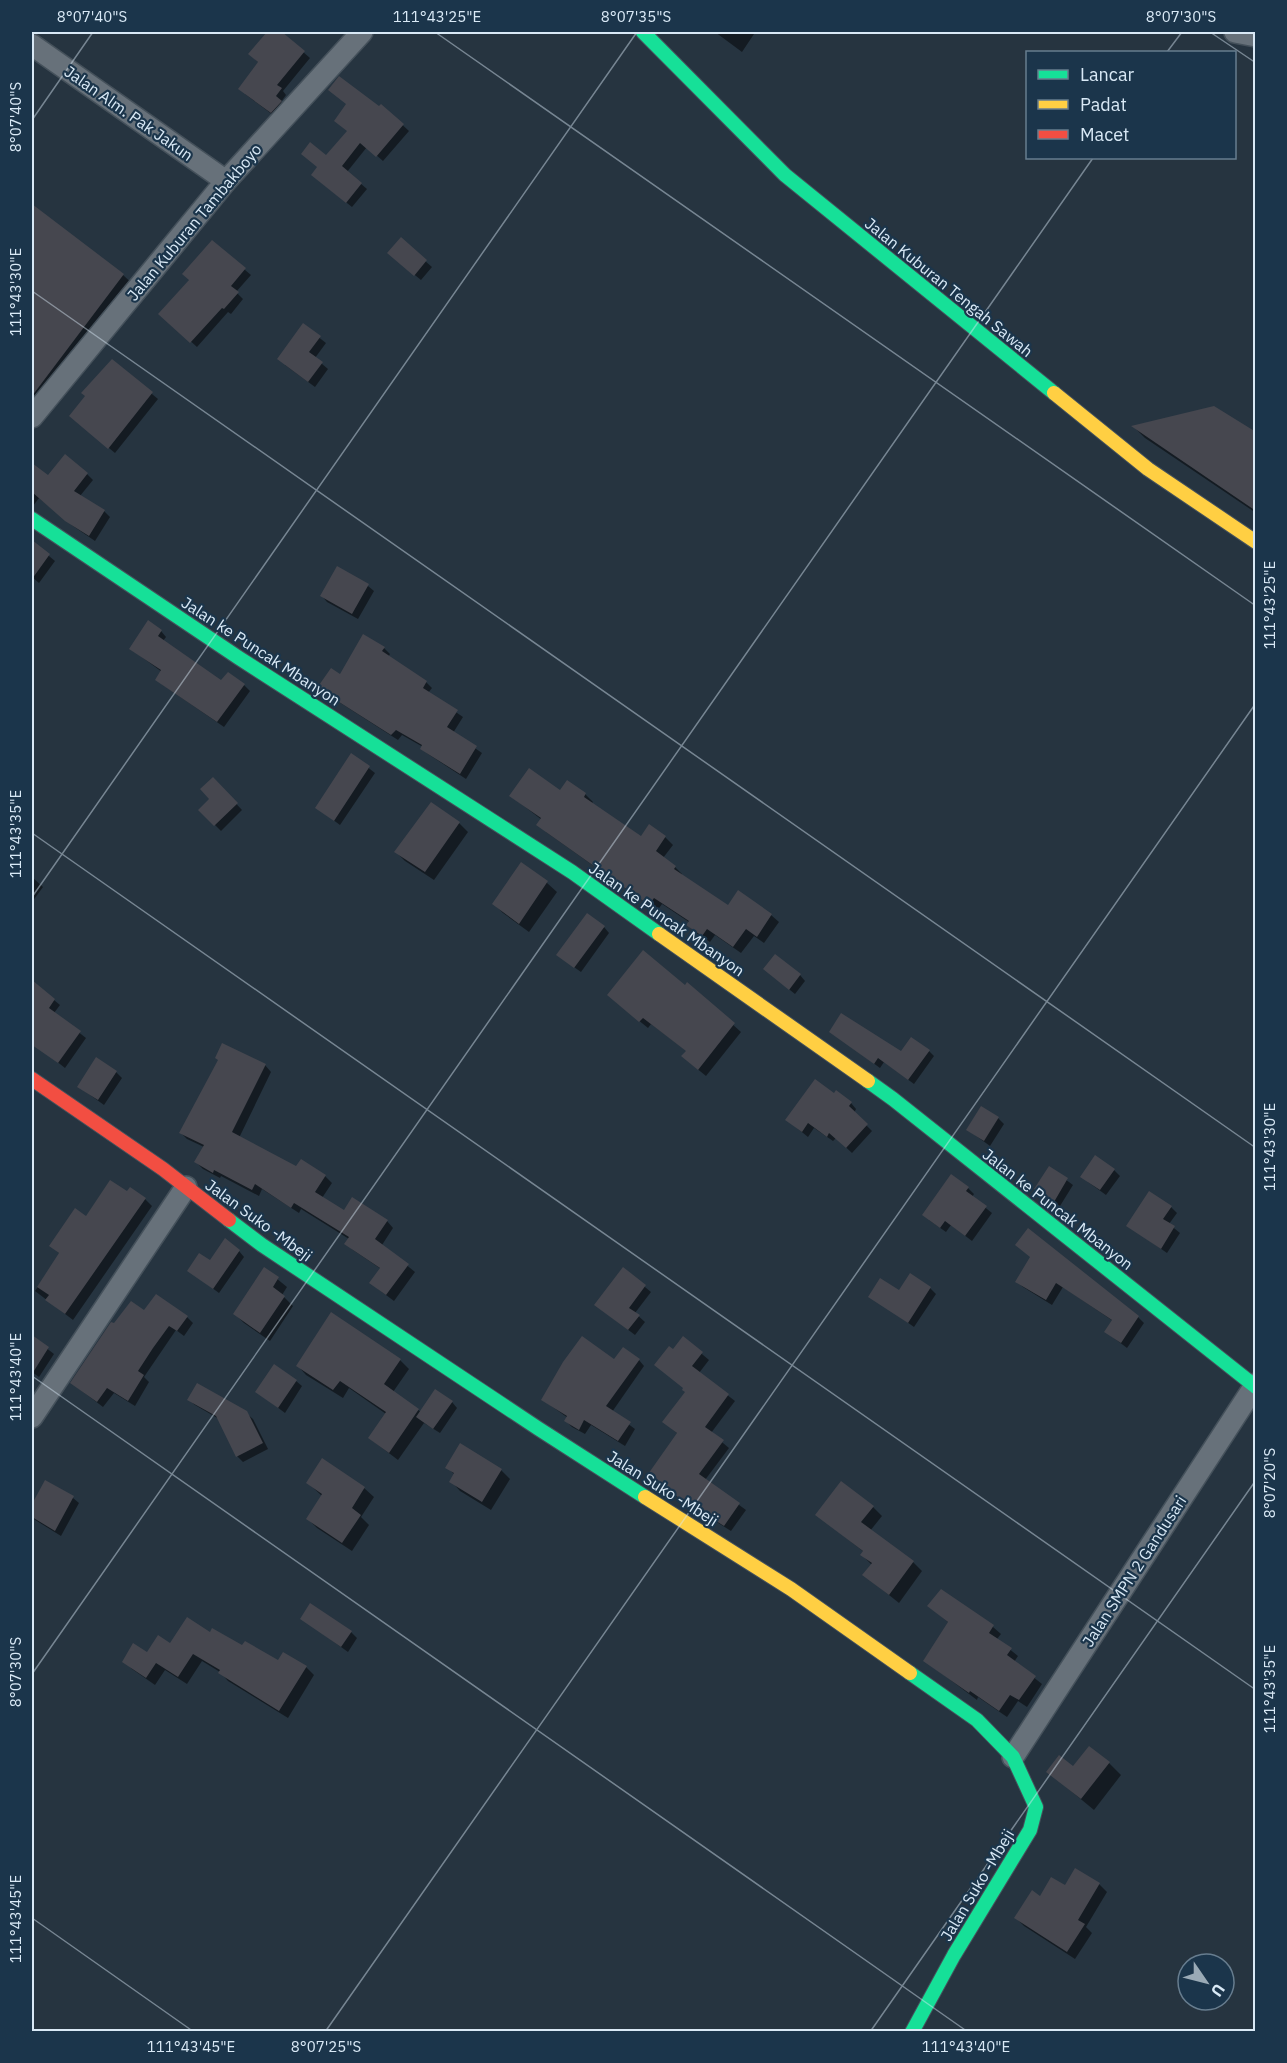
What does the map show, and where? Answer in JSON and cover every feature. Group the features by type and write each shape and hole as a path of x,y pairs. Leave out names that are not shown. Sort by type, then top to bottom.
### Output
{"street":[{"name":"Jalan Kuburan Tambakboyo","path":"32,417 226,181 362,32"},
{"name":"Jalan Kuburan Tengah Sawah","path":"643,32 784,175 1148,470 1256,542"},
{"path":"1235,32 1256,36"},
{"name":"Jalan Alm. Pak Jakun","path":"32,45 226,181"},
{"name":"Jalan ke Puncak Mbanyon","path":"32,519 249,664 572,872 893,1099 1255,1386"},
{"name":"Jalan Suko -Mbeji","path":"32,1079 186,1187 262,1245 539,1429 791,1589 977,1720 1013,1757 1036,1807 1030,1830 954,1955 912,2031"},
{"path":"32,1417 186,1187"},
{"name":"Jalan SMPN 2 Gandusari","path":"1013,1757 1255,1386"}],"building":[{"path":"267,32 282,32 305,51 277,85 282,88 276,96 282,101 271,113 238,89 258,62 248,54"},
{"path":"339,76 379,106 381,104 404,124 376,157 360,143 342,166 362,183 346,203 311,175 317,167 301,154 310,142 326,155 347,131 334,121 346,104 328,90"},
{"path":"32,204 124,274 32,396"},
{"path":"401,237 427,260 414,276 387,253"},
{"path":"212,240 246,268 231,286 239,292 190,343 158,314 189,280 182,274"},
{"path":"303,323 321,336 309,352 323,362 308,382 277,359"},
{"path":"112,359 153,392 108,449 69,416 85,396 81,393"},
{"path":"1214,406 1256,432 1256,511 1131,426"},
{"path":"65,454 88,473 74,491 105,510 89,536 65,521 32,492 32,463 48,475"},
{"path":"32,540 50,554 32,579"},
{"path":"337,566 369,584 352,614 320,596"},
{"path":"148,620 162,630 158,636 221,680 228,672 245,684 217,722 155,680 161,670 129,649"},
{"path":"363,634 385,647 382,651 427,681 423,688 458,710 447,727 477,746 460,774 420,749 422,745 396,730 391,735 317,688 331,668 340,674"},
{"path":"351,753 370,766 334,821 315,808"},
{"path":"529,768 560,790 567,780 586,793 584,797 641,836 649,824 666,836 656,851 676,866 674,869 728,905 738,890 772,914 757,937 746,929 733,947 707,929 702,936 686,925 689,921 654,898 649,905 536,825 541,818 509,796"},
{"path":"213,777 238,803 214,826 198,810 209,799 200,789"},
{"path":"431,802 460,822 425,872 394,852"},
{"path":"521,862 548,881 519,924 492,904"},
{"path":"587,913 605,926 574,968 556,955"},
{"path":"643,950 685,985 687,982 735,1023 698,1070 681,1056 686,1051 643,1018 639,1022 607,995"},
{"path":"775,954 801,974 789,990 763,969"},
{"path":"32,980 55,999 49,1008 81,1031 58,1063 32,1045"},
{"path":"841,1013 901,1051 911,1037 930,1050 908,1080 878,1058 874,1064 829,1032"},
{"path":"222,1043 266,1064 232,1132 296,1166 301,1159 326,1175 315,1192 344,1210 352,1197 388,1220 375,1239 409,1264 386,1295 369,1283 380,1268 344,1244 349,1237 294,1203 291,1208 255,1184 252,1190 194,1162 204,1145 179,1133 218,1060 215,1058"},
{"path":"96,1057 117,1071 98,1100 77,1087"},
{"path":"815,1079 834,1093 836,1090 852,1102 849,1106 868,1124 846,1148 829,1133 827,1137 808,1123 802,1132 785,1120"},
{"path":"981,1106 999,1117 984,1141 966,1130"},
{"path":"1095,1155 1115,1169 1100,1190 1080,1177"},
{"path":"1049,1166 1068,1178 1054,1202 1034,1189"},
{"path":"951,1174 969,1187 966,1191 987,1206 965,1236 945,1221 940,1228 922,1215"},
{"path":"110,1180 127,1191 130,1187 146,1198 65,1314 45,1300 49,1295 37,1287 59,1253 49,1246 75,1208 86,1216"},
{"path":"1149,1191 1172,1206 1163,1219 1175,1226 1161,1249 1126,1226"},
{"path":"1028,1228 1139,1316 1121,1343 1104,1332 1112,1320 1056,1283 1046,1300 1015,1282 1030,1257 1015,1245"},
{"path":"225,1238 240,1250 213,1289 187,1271 199,1253 210,1260"},
{"path":"264,1267 279,1277 273,1287 285,1296 260,1333 233,1314"},
{"path":"623,1267 646,1285 629,1308 640,1315 628,1330 594,1305"},
{"path":"910,1273 931,1287 908,1323 868,1297 880,1278 899,1290"},
{"path":"156,1294 188,1316 177,1331 169,1326 153,1348 138,1371 144,1375 128,1401 107,1388 97,1402 70,1383 111,1322 114,1323 131,1301 144,1310"},
{"path":"331,1312 401,1359 384,1384 419,1409 389,1453 368,1438 386,1412 340,1381 333,1390 296,1366"},
{"path":"32,1335 49,1347 32,1374"},
{"path":"582,1336 614,1359 623,1347 640,1359 606,1406 631,1422 618,1441 584,1420 579,1430 564,1421 567,1416 541,1400 563,1362"},
{"path":"683,1336 703,1352 692,1366 729,1394 705,1427 724,1440 699,1474 740,1503 724,1526 646,1477 677,1433 662,1422 685,1392 654,1365 669,1346 673,1349"},
{"path":"274,1364 297,1380 278,1408 255,1392"},
{"path":"197,1383 247,1411 263,1443 236,1457 216,1416 187,1400"},
{"path":"435,1389 453,1401 433,1429 416,1417"},
{"path":"460,1443 502,1469 482,1502 449,1482 454,1473 445,1468"},
{"path":"322,1458 365,1487 352,1508 361,1515 342,1543 306,1519 322,1494 306,1483"},
{"path":"45,1480 74,1496 55,1531 32,1517 32,1504"},
{"path":"841,1481 874,1506 861,1522 914,1561 889,1595 862,1575 872,1563 860,1555 863,1551 815,1515"},
{"path":"941,1589 994,1625 989,1633 1012,1648 1007,1655 1036,1676 1019,1700 1010,1695 999,1711 923,1661 948,1622 927,1606"},
{"path":"310,1603 352,1631 341,1647 300,1619"},
{"path":"187,1617 210,1632 212,1628 242,1645 245,1641 278,1660 283,1652 307,1666 279,1711 218,1673 220,1670 193,1654 178,1677 156,1663 146,1678 122,1662 133,1643 147,1652 158,1635 170,1643"},
{"path":"1089,1746 1110,1762 1081,1799 1046,1772 1059,1755 1073,1766"},
{"path":"1075,1868 1100,1883 1078,1920 1085,1924 1067,1952 1014,1918 1032,1890 1040,1896 1051,1877 1065,1885"}],"traffic: fast":[{"path":"643,32 785,175 1054,393"},
{"path":"32,519 239,658 572,872 659,934"},
{"path":"868,1081 1256,1387"},
{"path":"229,1220 262,1245 645,1497"},
{"path":"910,1673 977,1720 1013,1757 1036,1807 1030,1830 954,1955 912,2032"}],"traffic: slow":[{"path":"1054,393 1148,469 1256,542"},
{"path":"659,934 868,1081"},
{"path":"645,1497 791,1589 910,1673"}],"traffic: jam":[{"path":"32,1079 163,1169 229,1220"}]}
